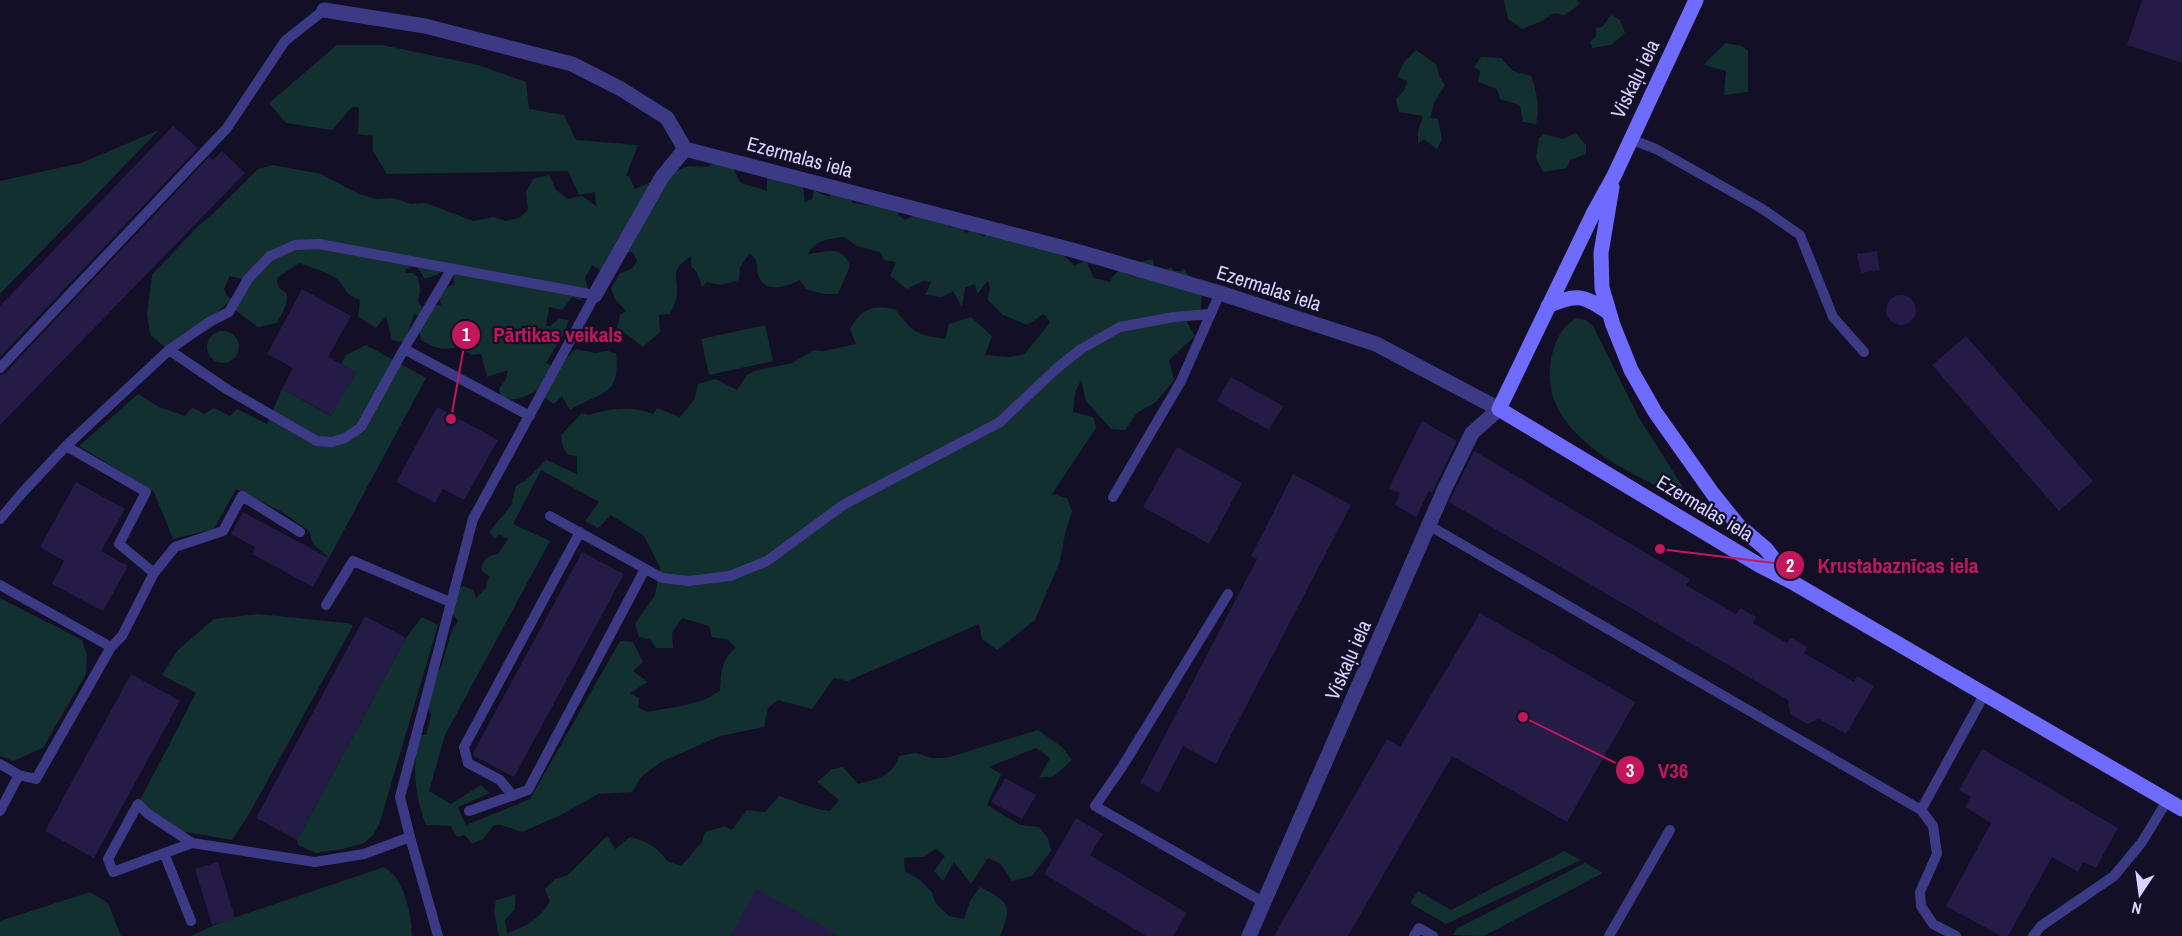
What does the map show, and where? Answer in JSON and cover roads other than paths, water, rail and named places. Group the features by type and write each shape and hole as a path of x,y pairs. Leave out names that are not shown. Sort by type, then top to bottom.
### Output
{"street":[{"name":"Viskaļu iela","path":"1614,176 1696,0"},
{"path":"324,10 425,26 572,64 621,89 667,118 685,149 662,177 595,296"},
{"name":"Ezermalas iela","path":"685,149 1076,250 1220,293 1376,344 1499,409 1759,565 1792,582 2182,810"},
{"path":"1499,409 1614,176"},
{"name":"Ezermalas iela","path":"1614,176 1601,253 1602,288 1631,370 1655,412 1719,502 1738,525 1767,549 1792,582"},
{"path":"1548,306 1568,296 1592,300 1609,313"},
{"name":"Viskaļu iela","path":"1249,936 1472,433 1499,409"}],"lane":[{"path":"0,368 227,128 285,41 324,10"},
{"path":"1630,139 1656,149 1733,192 1800,235 1833,318 1864,352"},
{"path":"0,519 66,447 169,350 209,322 229,312 248,279 270,256 295,245 319,244 595,296 472,519 400,797 438,936"},
{"path":"169,350 228,390 317,441 332,442 345,438 361,427 451,270"},
{"path":"1113,497 1180,381 1220,293"},
{"path":"550,516 662,578 689,581 730,576 767,561 843,505 1000,423 1057,368 1082,349 1120,327 1174,317 1210,314"},
{"path":"404,349 530,416"},
{"path":"66,447 146,492 119,544 154,573"},
{"path":"0,764 19,775 36,779 111,647 122,636 154,573 175,547 223,531 242,496 300,532"},
{"path":"1430,526 1921,810 1933,826 1937,854 1920,892 1921,906 1933,924 1956,936"},
{"path":"513,796 500,780 468,763 464,747 579,532"},
{"path":"326,604 353,561 450,602"},
{"path":"469,811 528,790 645,569"},
{"path":"0,585 111,647"},
{"path":"1228,594 1122,767 1095,806 1265,903"},
{"path":"1921,810 1984,695"},
{"path":"0,810 19,775"},
{"path":"2033,936 2041,926 2114,876 2142,842 2167,801"},
{"path":"192,843 113,872 108,859 138,804 148,814 192,843 315,862 364,854 410,837"},
{"path":"1609,936 1670,830"},
{"path":"164,853 191,921"},
{"path":"1414,936 1419,928 1433,936"}],"place":[{"name":"Pārtikas veikals","path":"451,419"},
{"name":"Krustabaznīcas iela","path":"1660,549"},
{"name":"V36","path":"1523,717"}]}
